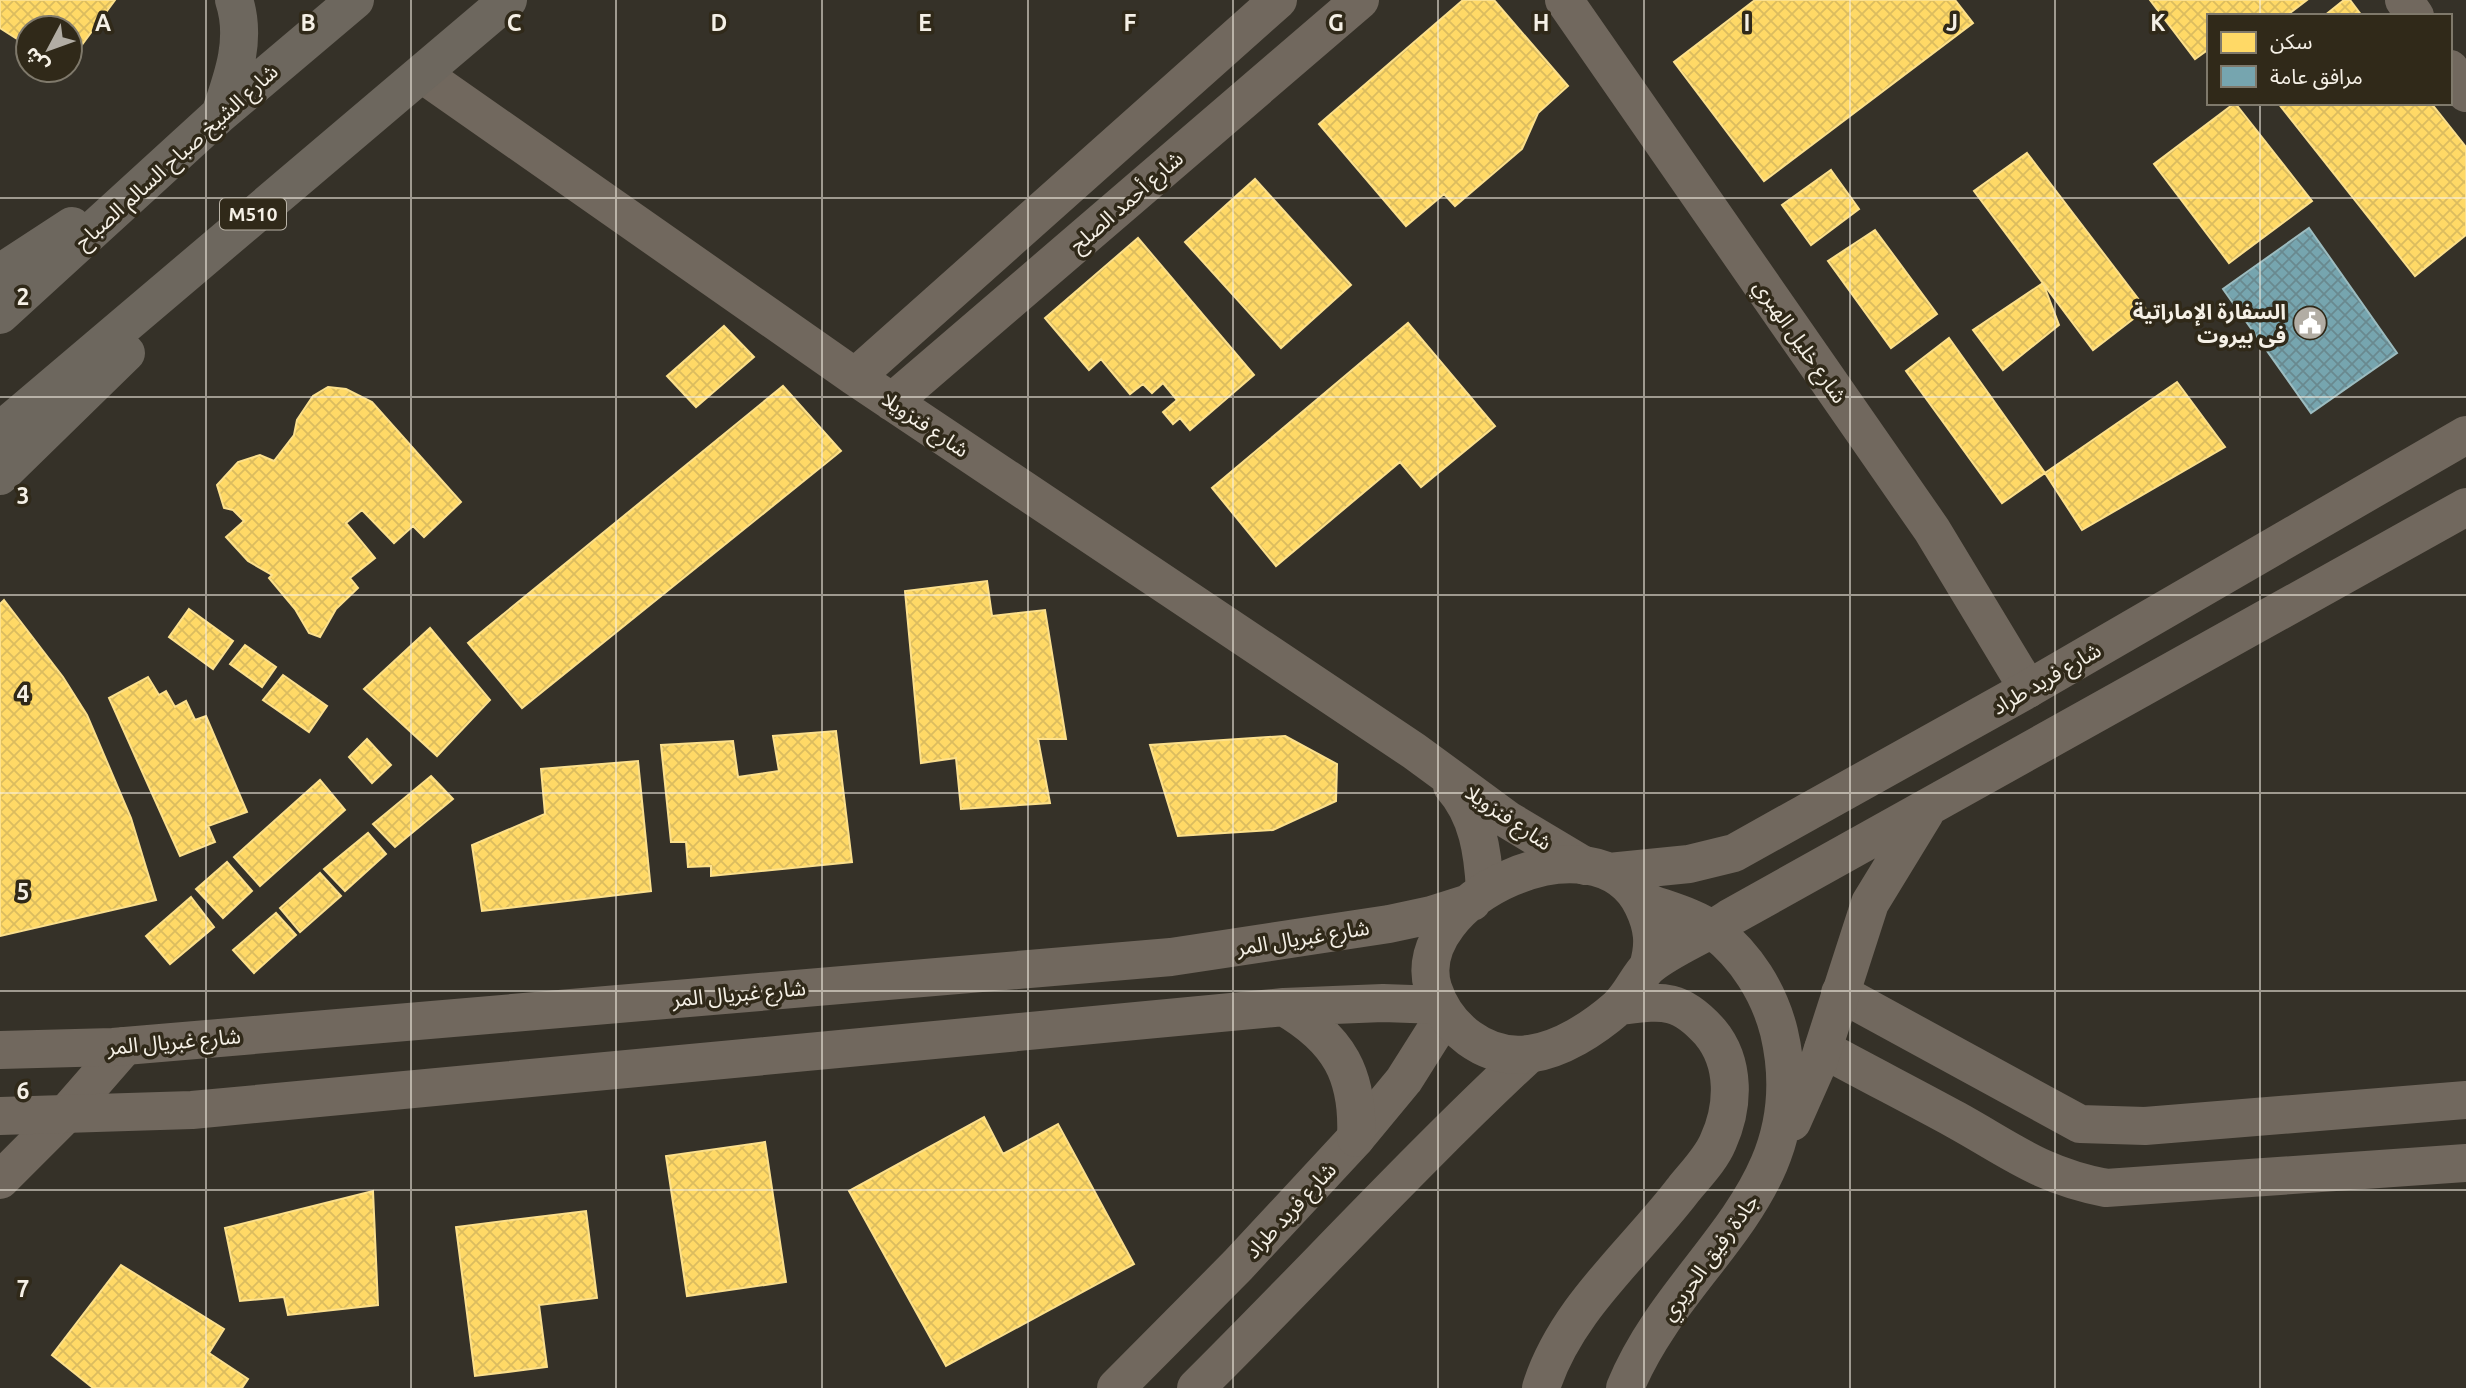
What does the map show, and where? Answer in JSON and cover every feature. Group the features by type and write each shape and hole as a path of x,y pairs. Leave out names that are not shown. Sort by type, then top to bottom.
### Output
{"highway":[{"path":"220,114 236,68 239,29 234,0"},
{"name":"شارع الشيخ صباح السالم الصباح","path":"0,314 220,114 355,0"},
{"name":"M510","path":"0,431 508,0"},
{"path":"0,273 178,155"},
{"path":"0,476 114,365 247,220"}],"main road":[{"path":"855,377 1278,0"},
{"name":"شارع أحمد الصلح","path":"892,402 1360,0"},
{"name":"شارع خليل الهبري","path":"1563,0 1932,530 2028,689"},
{"path":"2452,72 2466,93"},
{"name":"شارع فنزويلا","path":"422,74 855,377 1435,766 1508,820 1597,869"},
{"name":"شارع فريد طراد","path":"1597,869 1689,864 1734,853 2028,689 2466,435"},
{"path":"1648,967 1927,811 2203,651 2466,507"},
{"name":"شارع فنزويلا","path":"1435,766 1457,792 1474,822 1483,856 1479,896"},
{"path":"1765,1174 1796,1115 1823,1049 1870,903 1927,811"},
{"path":"1196,1388 1297,1288 1443,1134 1529,1054 1572,1039 1619,1006 1636,988 1648,967 1653,936 1650,921 1640,900 1627,884 1597,869 1537,867 1514,874 1479,896 1448,926 1432,960 1431,979 1442,1010 1473,1041 1500,1051 1529,1054"},
{"name":"شارع غبريال المر","path":"0,1050 125,1046 1171,957 1389,924 1479,896"},
{"name":"جادة رفيق الحريري","path":"1625,1388 1635,1365 1666,1315 1736,1224 1765,1174 1786,1114 1784,1055 1766,991 1742,959 1713,930 1640,900"},
{"path":"1840,993 2080,1124 2146,1126 2466,1100"},
{"path":"1541,1388 1567,1333 1717,1145 1731,1106 1726,1059 1720,1044 1683,1007 1656,1002 1619,1006"},
{"path":"0,1116 64,1116 206,1109 1284,1007 1384,1003 1442,1010"},
{"path":"1284,1007 1307,1020 1327,1038 1343,1060 1353,1085 1358,1111 1356,1138"},
{"name":"شارع فريد طراد","path":"1116,1388 1238,1265 1356,1138 1404,1080 1442,1010"},
{"path":"0,1180 64,1116 125,1046"},
{"path":"1823,1049 1959,1121 2026,1163 2068,1181 2118,1188 2466,1163"},
{"path":"2068,1181 2080,1124"}],"building: سكن":[{"path":"0,0 115,0 84,42 84,14 14,14 14,37 0,28"},
{"path":"1463,0 1494,0 1568,86 1538,113 1522,149 1455,206 1444,194 1406,226 1319,124"},
{"path":"1755,0 1955,0 1973,23 1764,181 1674,62"},
{"path":"2150,0 2307,0 2289,14 2207,14 2207,50 2195,59"},
{"path":"2344,0 2350,0 2360,14 2326,14"},
{"path":"2232,105 2237,105 2312,201 2229,263 2154,164"},
{"path":"2280,105 2433,105 2466,147 2466,235 2415,276"},
{"path":"2027,153 2146,309 2093,350 1974,191"},
{"path":"1831,170 1859,209 1811,245 1782,205"},
{"path":"1255,179 1351,285 1281,348 1185,242"},
{"path":"1875,230 1937,314 1891,348 1828,261"},
{"path":"1138,238 1254,375 1190,430 1180,418 1173,424 1163,412 1177,400 1163,383 1152,393 1143,384 1130,394 1101,359 1089,370 1045,318"},
{"path":"2043,283 2059,325 2003,370 1973,330"},
{"path":"1408,323 1495,426 1421,487 1400,462 1276,566 1212,488"},
{"path":"724,326 754,357 696,407 667,376"},
{"path":"1949,338 2045,473 2002,503 1906,371"},
{"path":"2177,382 2225,447 2082,530 2045,473"},
{"path":"783,386 841,451 522,708 468,643"},
{"path":"328,387 346,389 372,402 461,502 424,537 413,526 394,543 362,510 346,523 375,558 350,578 358,588 336,609 320,637 309,633 295,609 269,578 272,575 248,561 226,537 244,521 233,510 224,508 217,485 238,462 260,455 274,461 294,435 297,420 313,396"},
{"path":"987,581 992,616 1045,610 1066,739 1038,739 1050,803 961,809 956,758 921,763 905,591"},
{"path":"4,600 63,677 87,715 131,818 156,900 0,936 0,604"},
{"path":"189,609 233,641 213,669 169,637"},
{"path":"430,628 490,700 437,756 364,689"},
{"path":"245,645 276,667 262,687 230,664"},
{"path":"283,675 327,706 309,732 263,700"},
{"path":"148,677 159,695 166,691 175,707 186,701 195,720 206,716 247,812 208,826 215,842 180,856 109,698"},
{"path":"836,731 852,862 711,876 711,866 688,867 686,842 671,842 661,745 733,741 738,777 779,771 773,736"},
{"path":"1285,736 1337,764 1336,801 1273,830 1178,836 1150,745"},
{"path":"367,739 391,765 372,783 349,757"},
{"path":"638,761 651,891 482,911 472,845 545,814 541,769"},
{"path":"431,776 453,799 395,847 373,824"},
{"path":"320,780 345,810 260,886 234,857"},
{"path":"368,833 386,854 345,891 324,869"},
{"path":"227,862 252,891 223,918 196,889"},
{"path":"320,873 341,896 300,932 280,908"},
{"path":"191,897 214,927 170,964 146,936"},
{"path":"276,913 296,935 254,973 233,950"},
{"path":"984,1117 1003,1154 1058,1124 1134,1264 946,1366 849,1191"},
{"path":"765,1142 786,1282 687,1296 666,1156"},
{"path":"373,1191 378,1305 288,1315 284,1297 240,1301 225,1228"},
{"path":"586,1211 597,1298 539,1305 547,1367 475,1376 456,1227"},
{"path":"121,1265 224,1329 209,1353 248,1379 242,1388 93,1388 52,1355"}],"building: مرافق عامة":[{"path":"2309,228 2397,353 2311,413 2223,289"}],"place":[{"name":"السفارة الإماراتية فى بيروت","path":"2310,323"}]}
